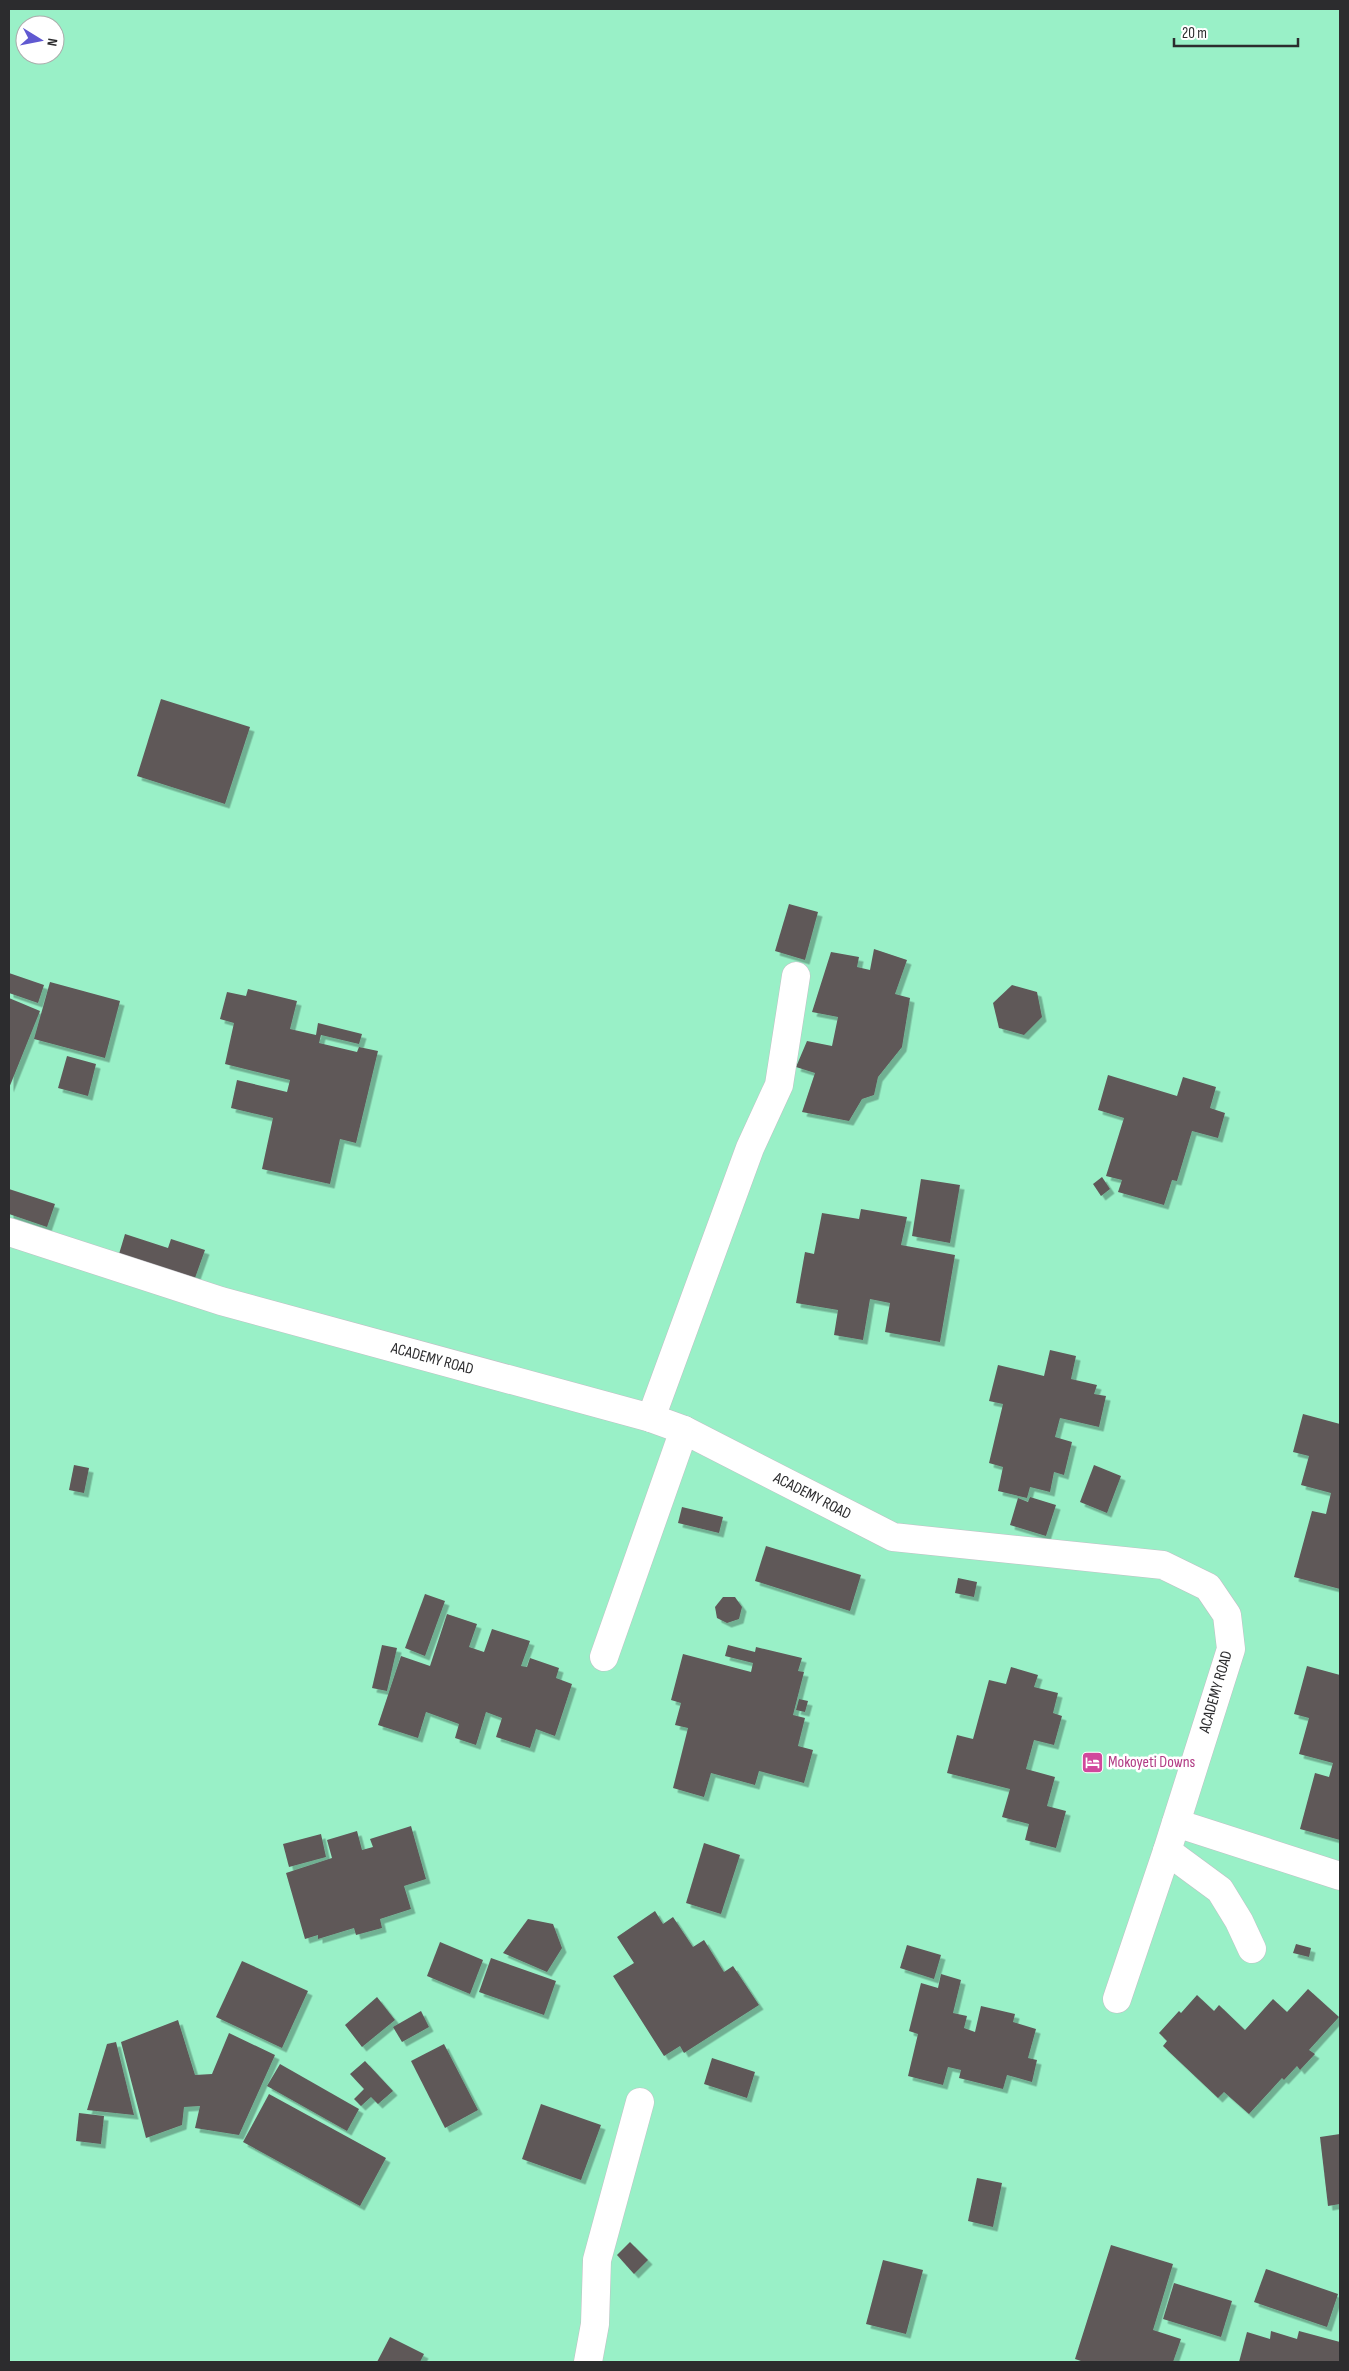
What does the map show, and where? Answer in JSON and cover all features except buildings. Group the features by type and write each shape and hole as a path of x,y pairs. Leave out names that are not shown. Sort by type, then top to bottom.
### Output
{"street":[{"path":"652,1418 750,1148 780,1085 796,976"},
{"name":"ACADEMY ROAD","path":"9,1232 220,1301 652,1418 684,1430 893,1537 1163,1565 1208,1587 1227,1615 1230,1649 1176,1824 1117,1999"},
{"path":"604,1657 684,1430"},
{"path":"1176,1824 1340,1876"},
{"path":"1167,1851 1220,1890 1239,1921 1252,1949"},
{"path":"588,2362 595,2324 596,2260 640,2102"}],"green space":[{"path":"9,9 1340,9 1340,2362 9,2362"}],"place":[{"name":"Mokoyeti Downs","path":"1092,1762"}]}
